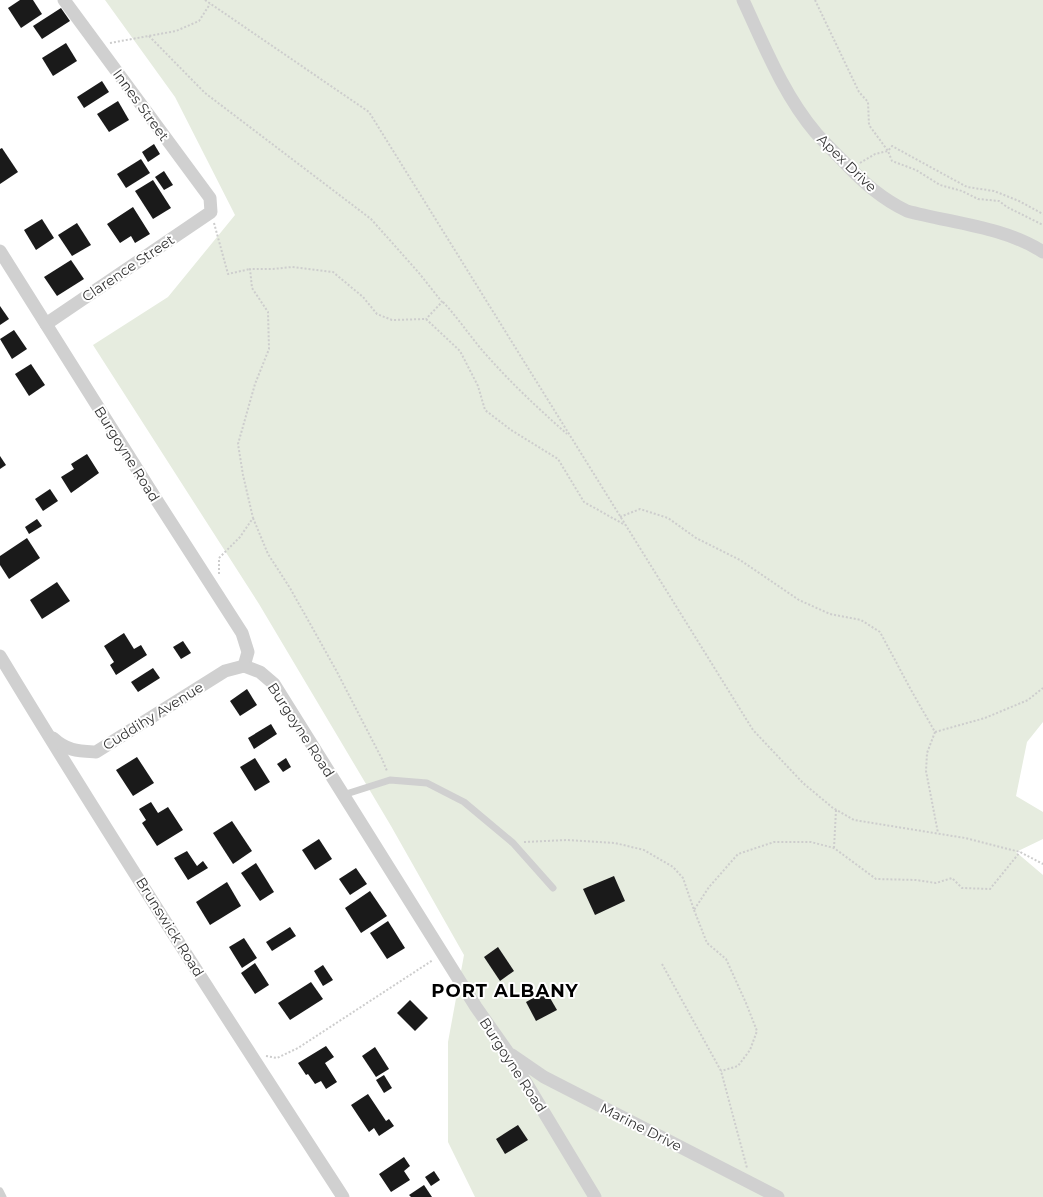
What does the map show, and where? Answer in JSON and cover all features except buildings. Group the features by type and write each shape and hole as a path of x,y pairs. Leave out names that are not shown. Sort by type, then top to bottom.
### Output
{"street":[{"name":"Innes Street","path":"64,0 210,198 211,212"},
{"name":"Apex Drive","path":"742,0 778,75 804,117 816,133 859,178 878,194 907,211 1007,235 1030,244 1043,252"},
{"name":"Clarence Street","path":"46,324 211,212"},
{"name":"Burgoyne Road","path":"0,251 162,510 242,633 248,652 244,666 260,672 274,684 476,1008 507,1051 595,1197"},
{"name":"Brunswick Road","path":"0,656 246,1047 343,1197"},
{"name":"Cuddihy Avenue","path":"44,728 61,746 77,752 96,752 225,671 244,666"},
{"name":"Marine Drive","path":"507,1051 544,1078 778,1197"}],"lane":[{"path":"343,795 390,780 427,783 464,802 513,843 553,888"},
{"path":"0,1191 3,1197"}],"path":[{"path":"205,0 369,112 753,730 803,783 836,810 854,820 965,838 1020,852 1043,864"},
{"path":"815,0 858,92 868,102 869,125 888,150 892,161 916,170 940,185 962,190 978,199 999,201 1007,207 1043,225"},
{"path":"97,46 176,31 199,21 210,4"},
{"path":"149,36 204,93 371,219 453,313 494,364 523,394 570,436"},
{"path":"852,170 861,162 875,154 888,150 892,146 967,187 994,191 1019,201 1043,214"},
{"path":"211,212 228,274 250,269 292,267 333,272 364,297 377,314 392,320 426,319 460,351 478,386 485,410 511,430 558,459 584,502 626,526"},
{"path":"250,269 252,288 268,312 269,350 256,384 238,444 253,518 268,554 290,588 336,670 382,759 390,780"},
{"path":"426,319 442,302"},
{"path":"620,517 640,509 668,518 696,538 740,560 799,600 830,614 861,620 880,632 910,690 935,732"},
{"path":"219,575 219,558 240,537 253,518"},
{"path":"935,732 985,718 1028,700 1043,688"},
{"path":"935,732 927,753 926,771 938,833"},
{"path":"834,848 836,810"},
{"path":"513,843 567,840 615,843 644,850 673,867 683,878 707,943 726,959 757,1031 750,1050 738,1066 721,1071"},
{"path":"694,910 709,886 738,854 774,842 811,842 834,848 876,879 936,882 952,878 962,888 990,889 1020,852"},
{"path":"246,1047 260,1055 277,1058 291,1051 439,956"},
{"path":"662,964 721,1071 744,1155 750,1183"}],"shaded area":[{"path":"105,0 1043,0 1043,722 1027,742 1016,796 1043,812 1043,839 1016,852 1043,875 1043,1197 475,1197 448,1142 448,1042 464,955 391,826 259,604 93,345 168,297 235,215 175,97"}],"district":[{"name":"PORT ALBANY","path":"505,991"}]}
